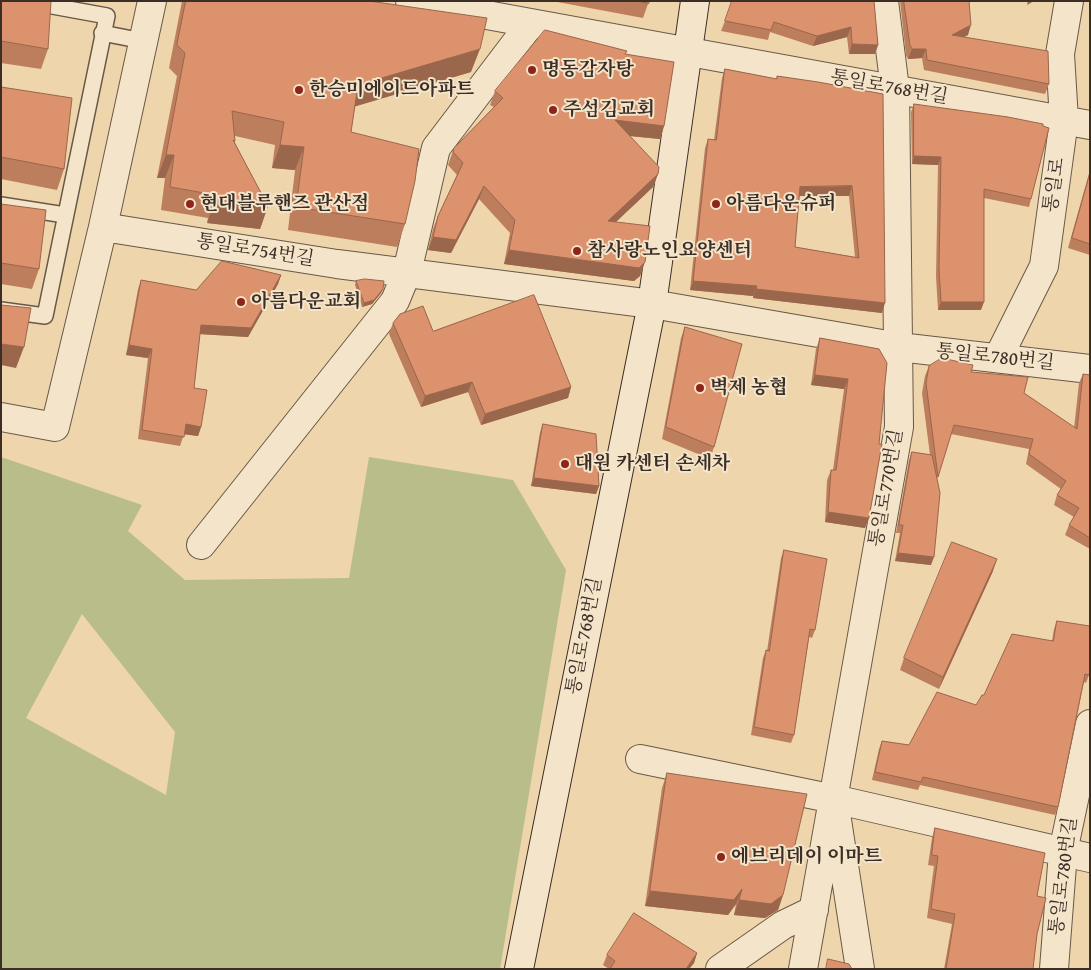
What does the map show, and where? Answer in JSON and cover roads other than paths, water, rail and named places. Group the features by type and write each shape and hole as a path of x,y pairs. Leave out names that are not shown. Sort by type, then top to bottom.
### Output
{"street":[{"path":"1,418 55,427 103,227 152,1"},
{"name":"통일로768번길","path":"410,1 1077,123"},
{"name":"통일로768번길","path":"519,969 652,304 695,1"},
{"name":"통일로770번길","path":"803,969 898,428 900,347 895,89 884,1"},
{"name":"통일로","path":"998,358 1044,266 1077,123 1060,54 1069,1"},
{"path":"201,545 395,302 407,272 436,148 531,23"},
{"name":"통일로754번길","path":"103,227 337,264 407,272"},
{"path":"407,272 652,304 900,347"},
{"name":"통일로780번길","path":"900,347 1090,369"},
{"name":"통일로780번길","path":"1054,969 1064,852 1090,724"},
{"path":"640,759 834,799 1090,858"},
{"path":"834,799 860,969"},
{"path":"720,969 783,926 814,910"}],"lane":[{"path":"1,310 45,316 65,215 83,103 107,16 25,1"},
{"path":"102,33 144,41"},
{"path":"1,205 65,215"}],"place":[{"name":"명동감자탕","path":"532,70"},
{"name":"한승미에이드아파트","path":"299,90"},
{"name":"주섬김교회","path":"553,110"},
{"name":"현대블루핸즈 관산점","path":"190,204"},
{"name":"아름다운슈퍼","path":"716,204"},
{"name":"참사랑노인요양센터","path":"577,251"},
{"name":"아름다운교회","path":"241,302"},
{"name":"벽제 농협","path":"700,388"},
{"name":"대원 카센터 손세차","path":"565,464"},
{"name":"에브리데이 이마트","path":"721,857"}]}
